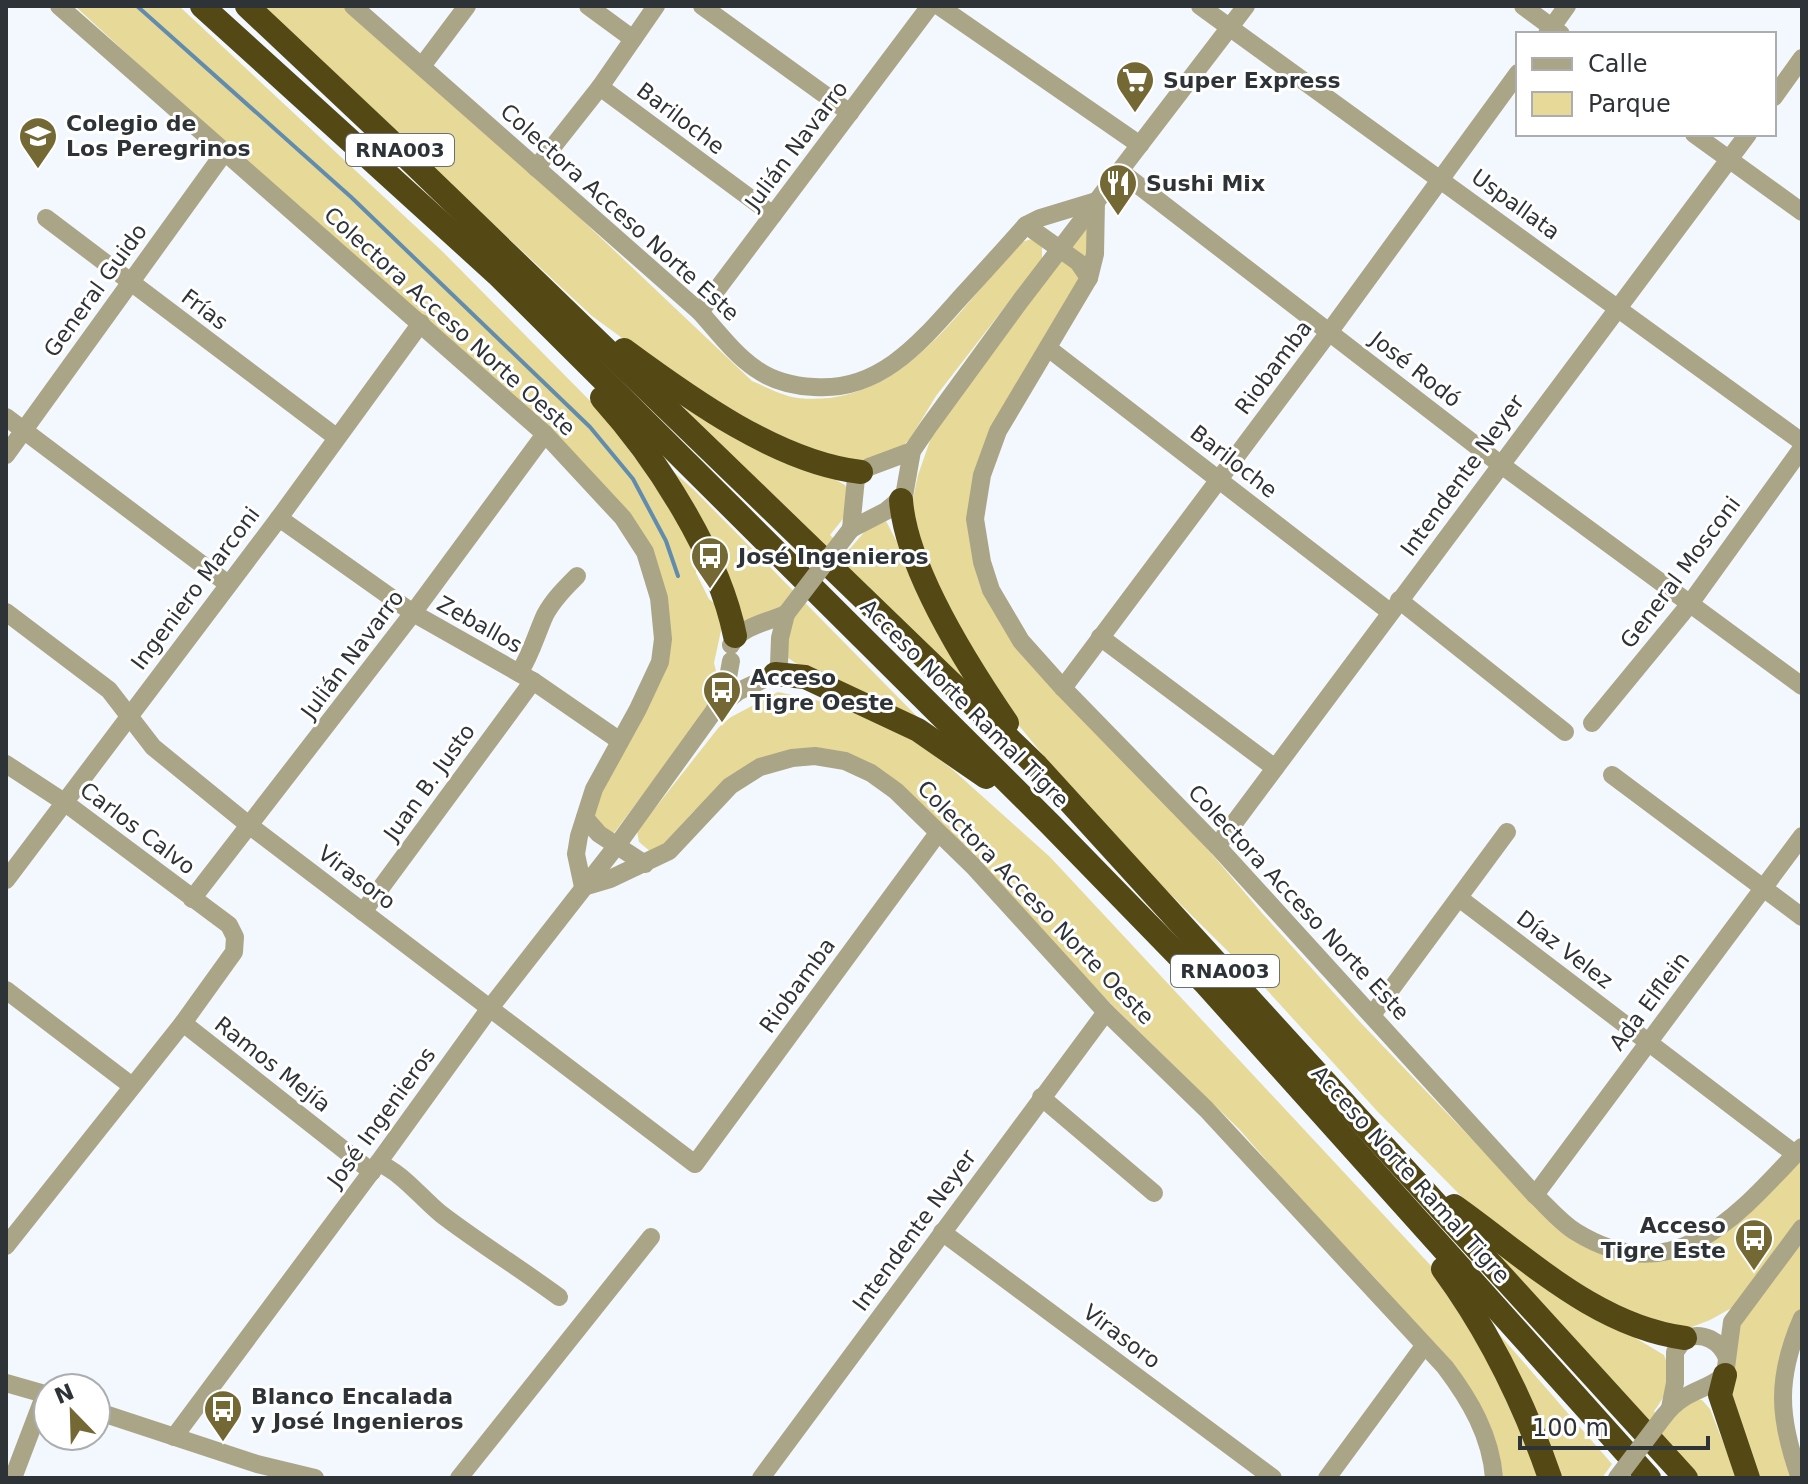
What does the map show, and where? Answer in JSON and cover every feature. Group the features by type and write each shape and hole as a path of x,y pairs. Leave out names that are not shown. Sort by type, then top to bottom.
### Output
{"highway":[{"name":"Acceso Norte Ramal Tigre","path":"202,6 497,274 1051,825 1204,982 1649,1478"},
{"name":"Acceso Norte Ramal Tigre","path":"247,6 1037,766 1686,1478"},
{"path":"497,274 620,418 664,480 681,506 727,603 735,636"},
{"path":"552,297 629,353 759,436 816,463 870,468"},
{"path":"903,492 907,539 940,610 986,693 1037,766"},
{"path":"768,678 805,677 918,730 1051,825"},
{"path":"1362,1158 1470,1306 1508,1373 1550,1478"},
{"path":"1412,1177 1578,1297 1648,1331 1692,1337"},
{"path":"1726,1366 1720,1395 1748,1478"}],"street":[{"name":"Colectora Acceso Norte Oeste","path":"59,6 545,434 623,518 645,552 659,598 663,639 660,662 594,789 576,854 583,887 610,879 669,851 730,786 760,767 792,758 815,756 845,761 871,773 896,791 973,866 1106,1012 1206,1109 1463,1389 1483,1429 1494,1478"},
{"name":"Colectora Acceso Norte Este","path":"353,6 700,312 755,369 775,380 802,387 834,389 854,385 879,374 917,346 1026,225"},
{"path":"422,66 467,6"},
{"path":"588,6 633,39"},
{"path":"536,168 600,87 656,6"},
{"path":"702,6 850,113"},
{"name":"Julián Navarro","path":"700,312 930,6"},
{"path":"939,6 1140,145"},
{"name":"Uspallata","path":"1200,6 1617,306 1802,445"},
{"path":"731,661 735,672 743,679 768,678 779,664 780,638 786,614 851,529 886,511 903,492 912,451 1096,201 1246,6"},
{"path":"1523,6 1553,32 1567,6"},
{"path":"1776,94 1802,58"},
{"name":"Riobamba","path":"1063,688 1516,76"},
{"name":"Bariloche","path":"600,87 773,215"},
{"path":"1697,136 1802,212"},
{"name":"Intendente Neyer","path":"1217,846 1747,136"},
{"name":"General Guido","path":"6,455 224,153"},
{"name":"José Rodó","path":"1120,171 1500,464 1802,686"},
{"path":"1089,278 1078,262 1026,225 1096,201"},
{"path":"1048,348 1089,278 1095,254 1096,201"},
{"name":"Frías","path":"46,218 336,437"},
{"name":"Ingeniero Marconi","path":"6,880 279,518 421,323"},
{"name":"Colectora Acceso Norte Este","path":"1048,348 998,431 982,475 975,519 982,562 991,590 1021,641 1063,688 1217,846 1535,1195 1573,1231 1600,1244 1631,1252 1681,1249 1703,1240 1730,1220 1799,1150"},
{"name":"Bariloche","path":"1048,348 1218,479 1565,732"},
{"path":"6,417 228,584"},
{"name":"Julián Navarro","path":"192,899 413,613 545,434"},
{"name":"General Mosconi","path":"1592,723 1689,605 1802,445"},
{"path":"851,529 855,484 870,468 912,451"},
{"path":"870,468 889,466 903,492"},
{"name":"Zeballos","path":"279,518 413,613 526,677 620,741"},
{"name":"Juan B. Justo","path":"363,912 526,677 546,615 562,590 577,576"},
{"name":"Virasoro","path":"6,612 109,690 153,747 250,826 695,1164"},
{"path":"735,636 786,614"},
{"name":"José Ingenieros","path":"174,1437 490,1008 618,844 714,711 727,683 735,636"},
{"path":"1100,637 1275,768"},
{"name":"José Ingenieros","path":"714,711 739,691 768,678"},
{"name":"Carlos Calvo","path":"6,764 64,802 229,925 235,937 234,952 183,1023"},
{"path":"1612,775 1802,917"},
{"path":"585,818 599,834 645,864"},
{"path":"1372,1015 1507,832"},
{"name":"Riobamba","path":"695,1164 938,833"},
{"name":"Ada Elflein","path":"1535,1195 1802,836"},
{"name":"Díaz Velez","path":"1459,898 1648,1043 1799,1150"},
{"path":"6,990 132,1086"},
{"name":"Intendente Neyer","path":"761,1478 1106,1012"},
{"path":"9,1234 183,1023"},
{"name":"Ramos Mejía","path":"183,1023 375,1168 398,1174 420,1197 559,1297"},
{"path":"1041,1097 1154,1193"},
{"path":"1617,1478 1667,1412 1686,1394 1718,1381 1726,1366 1732,1322 1802,1228"},
{"name":"Virasoro","path":"942,1232 1273,1478"},
{"path":"459,1478 651,1237"},
{"path":"1800,1478 1782,1415 1785,1366 1802,1318"},
{"path":"1667,1412 1675,1383 1675,1352 1692,1337 1732,1322"},
{"path":"1692,1337 1717,1342 1726,1366"},
{"path":"1327,1478 1424,1346"},
{"path":"6,1383 32,1391"},
{"path":"112,1416 174,1437 254,1471 315,1478"},
{"path":"13,1478 32,1432"}],"green space":[{"path":"75,6 179,6 443,252 601,412 696,548 696,573 709,599 715,604 722,626 714,663 717,675 708,708 614,833 603,832 591,812 666,663 664,597 625,512"},
{"path":"259,6 344,6 542,182 752,381 786,395 798,398 834,397 867,388 897,371 924,349 974,297 1018,243 1032,239 1042,245 1042,259 936,396 910,439 896,452 865,460 837,461 715,406 592,316"},
{"path":"1092,213 1093,252 978,472 986,588 1262,913 1360,1022 1568,1236 1603,1254 1683,1253 1714,1241 1802,1152 1802,1219 1737,1305 1689,1328 1669,1330 1594,1298 1465,1200 1378,1112 1266,989 1157,881 1048,761 1016,722 945,604 913,525 913,498 932,435"},
{"path":"663,387 845,485 850,510 830,535 847,552 867,529 886,521 978,699"},
{"path":"656,456 694,490 951,751 788,658 773,616 747,624 738,615"},
{"path":"778,692 862,710 907,734 953,770 1050,857 1434,1269 1468,1314 1540,1478 1500,1478 1447,1360 1240,1130 1114,1007 942,824 812,748 694,811 660,848 651,852 639,842 637,831 719,727 731,717"},
{"path":"1802,1238 1802,1315 1786,1354 1797,1478 1754,1478 1730,1386 1737,1322"},
{"path":"1501,1253 1555,1290 1664,1355 1669,1371 1668,1385 1654,1411 1667,1427 1686,1404 1702,1400 1710,1409 1737,1478 1697,1478 1499,1255"},
{"path":"1479,1311 1612,1464 1602,1478 1561,1478"}],"waterway":[{"path":"137,6 351,197 590,427 633,479 666,541 678,576"}],"place":[{"name":"Super Express","path":"1135,114"},
{"name":"Colegio de Los Peregrinos","path":"38,170"},
{"name":"Sushi Mix","path":"1118,217"},
{"name":"José Ingenieros","path":"710,590"},
{"name":"Acceso Tigre Oeste","path":"722,724"},
{"name":"Acceso Tigre Este","path":"1754,1272"},
{"name":"Blanco Encalada y José Ingenieros","path":"223,1443"}]}
